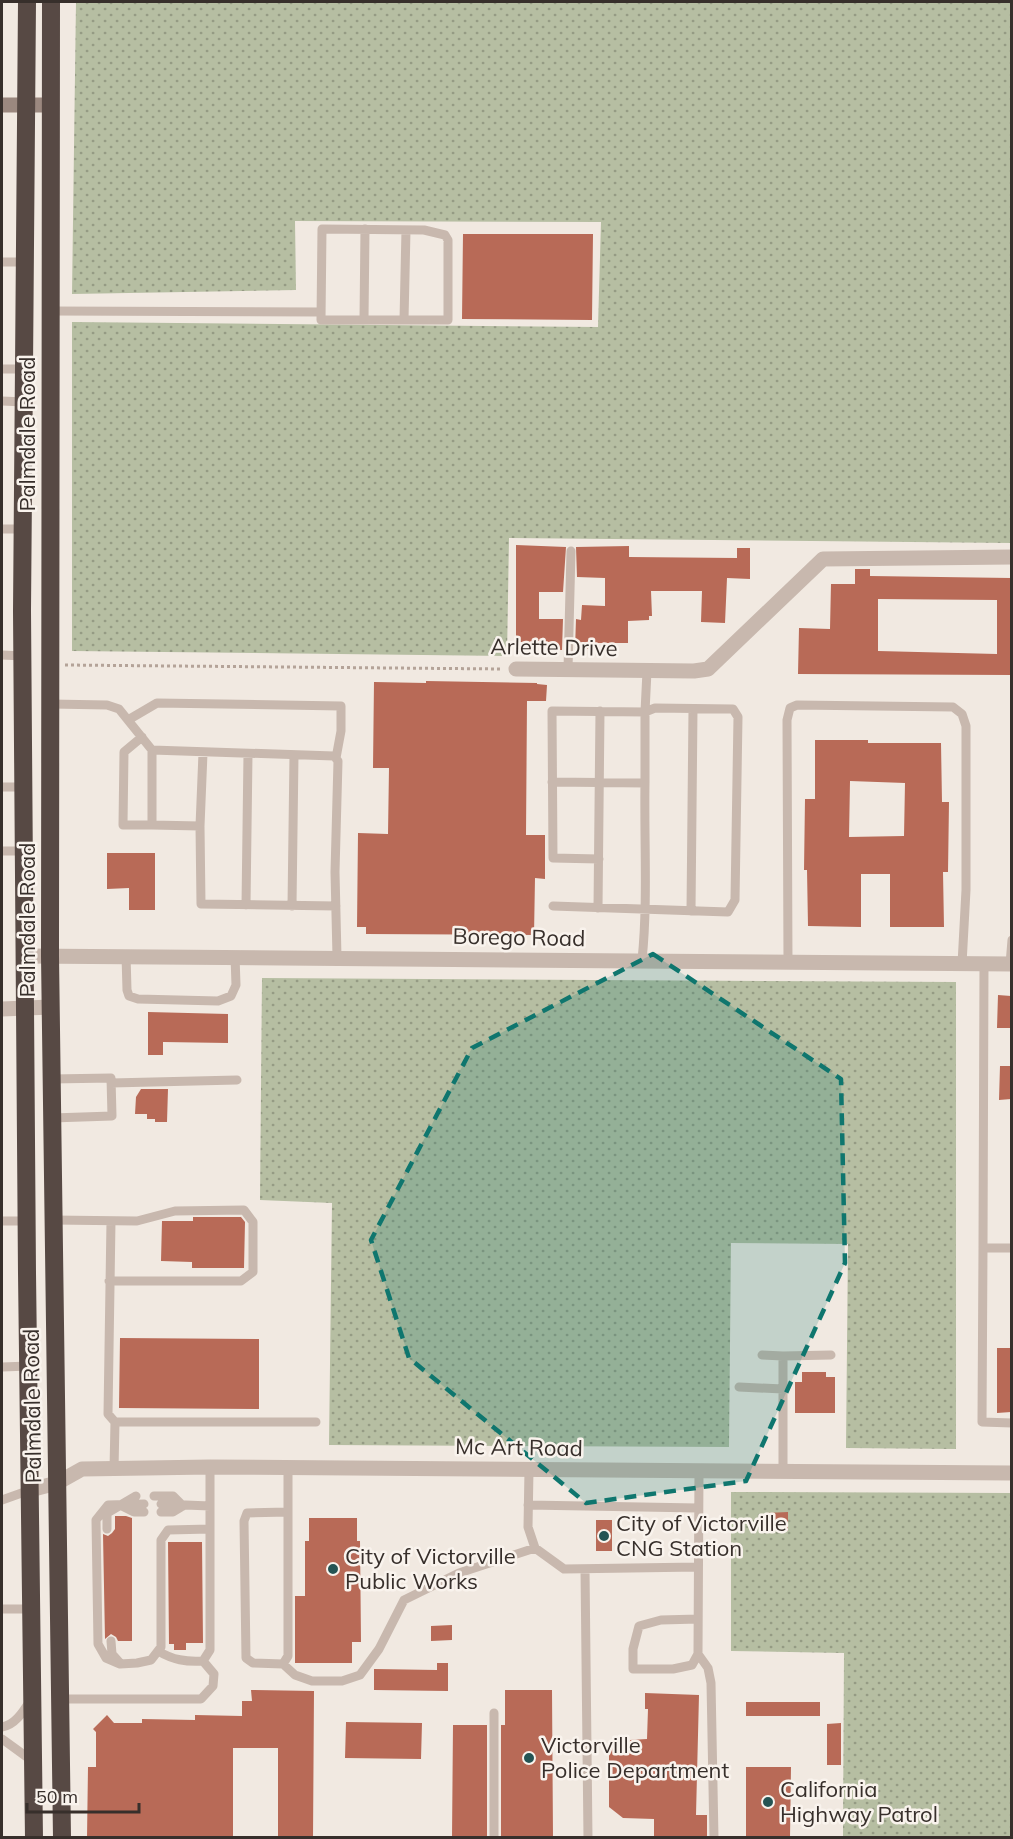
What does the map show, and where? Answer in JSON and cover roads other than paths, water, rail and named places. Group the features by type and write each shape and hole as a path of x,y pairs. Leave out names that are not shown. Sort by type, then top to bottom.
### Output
{"highway":[{"name":"Palmdale Road","path":"27,2 23,656 34,1838"},
{"name":"Palmdale Road","path":"51,2 50,956 62,1838"}],"street":[{"path":"2,105 50,105"},
{"name":"Arlette Drive","path":"516,669 647,671 708,669 823,559 1011,557"},
{"name":"Borego Road","path":"26,956 126,955 1011,964"},
{"path":"2,1009 51,1007"},
{"name":"Mc Art Road","path":"30,1490 57,1483 82,1469 288,1466 1011,1473"}],"lane":[{"path":"322,229 406,230 438,232 445,235 448,240 448,320 321,320 322,229"},
{"path":"364,320 365,229"},
{"path":"404,320 406,230"},
{"path":"2,262 25,262"},
{"path":"50,311 321,312"},
{"path":"2,369 24,369"},
{"path":"2,402 24,402"},
{"path":"2,529 24,529"},
{"path":"568,669 571,551"},
{"path":"2,655 23,656"},
{"path":"642,960 647,671"},
{"path":"128,720 157,703 340,706 341,731 336,758 338,761 337,957"},
{"path":"51,704 107,705 119,709 152,750 152,825"},
{"path":"788,962 787,720 790,708 797,705 953,707 962,714 966,726 966,890 962,964"},
{"path":"553,906 728,912 735,900 738,717 733,709 654,708 645,712 552,711 553,858 598,859"},
{"path":"691,911 693,709"},
{"path":"598,908 600,711"},
{"path":"142,737 124,752 123,825 200,826"},
{"path":"152,750 334,756 336,758"},
{"path":"203,753 200,826 201,904 336,906"},
{"path":"246,905 248,754"},
{"path":"292,906 294,755"},
{"path":"552,782 645,783"},
{"path":"2,787 24,787"},
{"path":"2,851 25,851"},
{"path":"1011,940 1011,964"},
{"path":"126,955 129,996 138,999 218,1001 231,996 236,985 235,956"},
{"path":"984,964 982,1422 1011,1423"},
{"path":"52,1079 237,1080"},
{"path":"52,1118 112,1116 111,1080"},
{"path":"54,1220 137,1221 175,1211 244,1210 253,1222 253,1272 241,1281 109,1281"},
{"path":"2,1221 27,1221"},
{"path":"111,1221 108,1414 114,1422 114,1469"},
{"path":"983,1248 1011,1248"},
{"path":"762,1355 831,1355"},
{"path":"783,1356 783,1471"},
{"path":"2,1368 30,1366"},
{"path":"739,1387 783,1389"},
{"path":"114,1422 316,1422"},
{"path":"284,1664 288,1656 288,1466"},
{"path":"203,1661 210,1650 210,1467"},
{"path":"529,1470 528,1527 535,1548 564,1569 698,1567"},
{"path":"698,1619 661,1620 639,1626 633,1649 633,1669 673,1669 692,1665 698,1654 699,1471"},
{"path":"2,1500 30,1490"},
{"path":"107,1529 107,1513 136,1496"},
{"path":"154,1496 173,1496 183,1506"},
{"path":"144,1508 134,1512 120,1505 108,1505 96,1520 98,1644 106,1658 120,1664 152,1660 161,1647 161,1540 168,1530 210,1529"},
{"path":"528,1505 698,1508"},
{"path":"161,1508 210,1506"},
{"path":"287,1512 248,1513 244,1521 246,1658 253,1663 284,1664 296,1675 312,1681 342,1681 360,1675 379,1649 404,1600 459,1573 535,1548"},
{"path":"585,1569 588,1838"},
{"path":"2,1609 32,1609"},
{"path":"111,1641 112,1654 120,1664"},
{"path":"158,1652 169,1658 187,1662 203,1661"},
{"path":"698,1654 708,1668 711,1683 714,1838"},
{"path":"59,1699 201,1699 213,1686 214,1674 203,1661"},
{"path":"2,1727 16,1720 32,1696"},
{"path":"494,1713 494,1838"},
{"path":"2,1739 33,1761"}],"place":[{"name":"City of Victorville CNG Station","path":"604,1536"},
{"name":"City of Victorville Public Works","path":"333,1569"},
{"name":"Victorville Police Department","path":"529,1758"},
{"name":"California Highway Patrol","path":"768,1802"}]}
